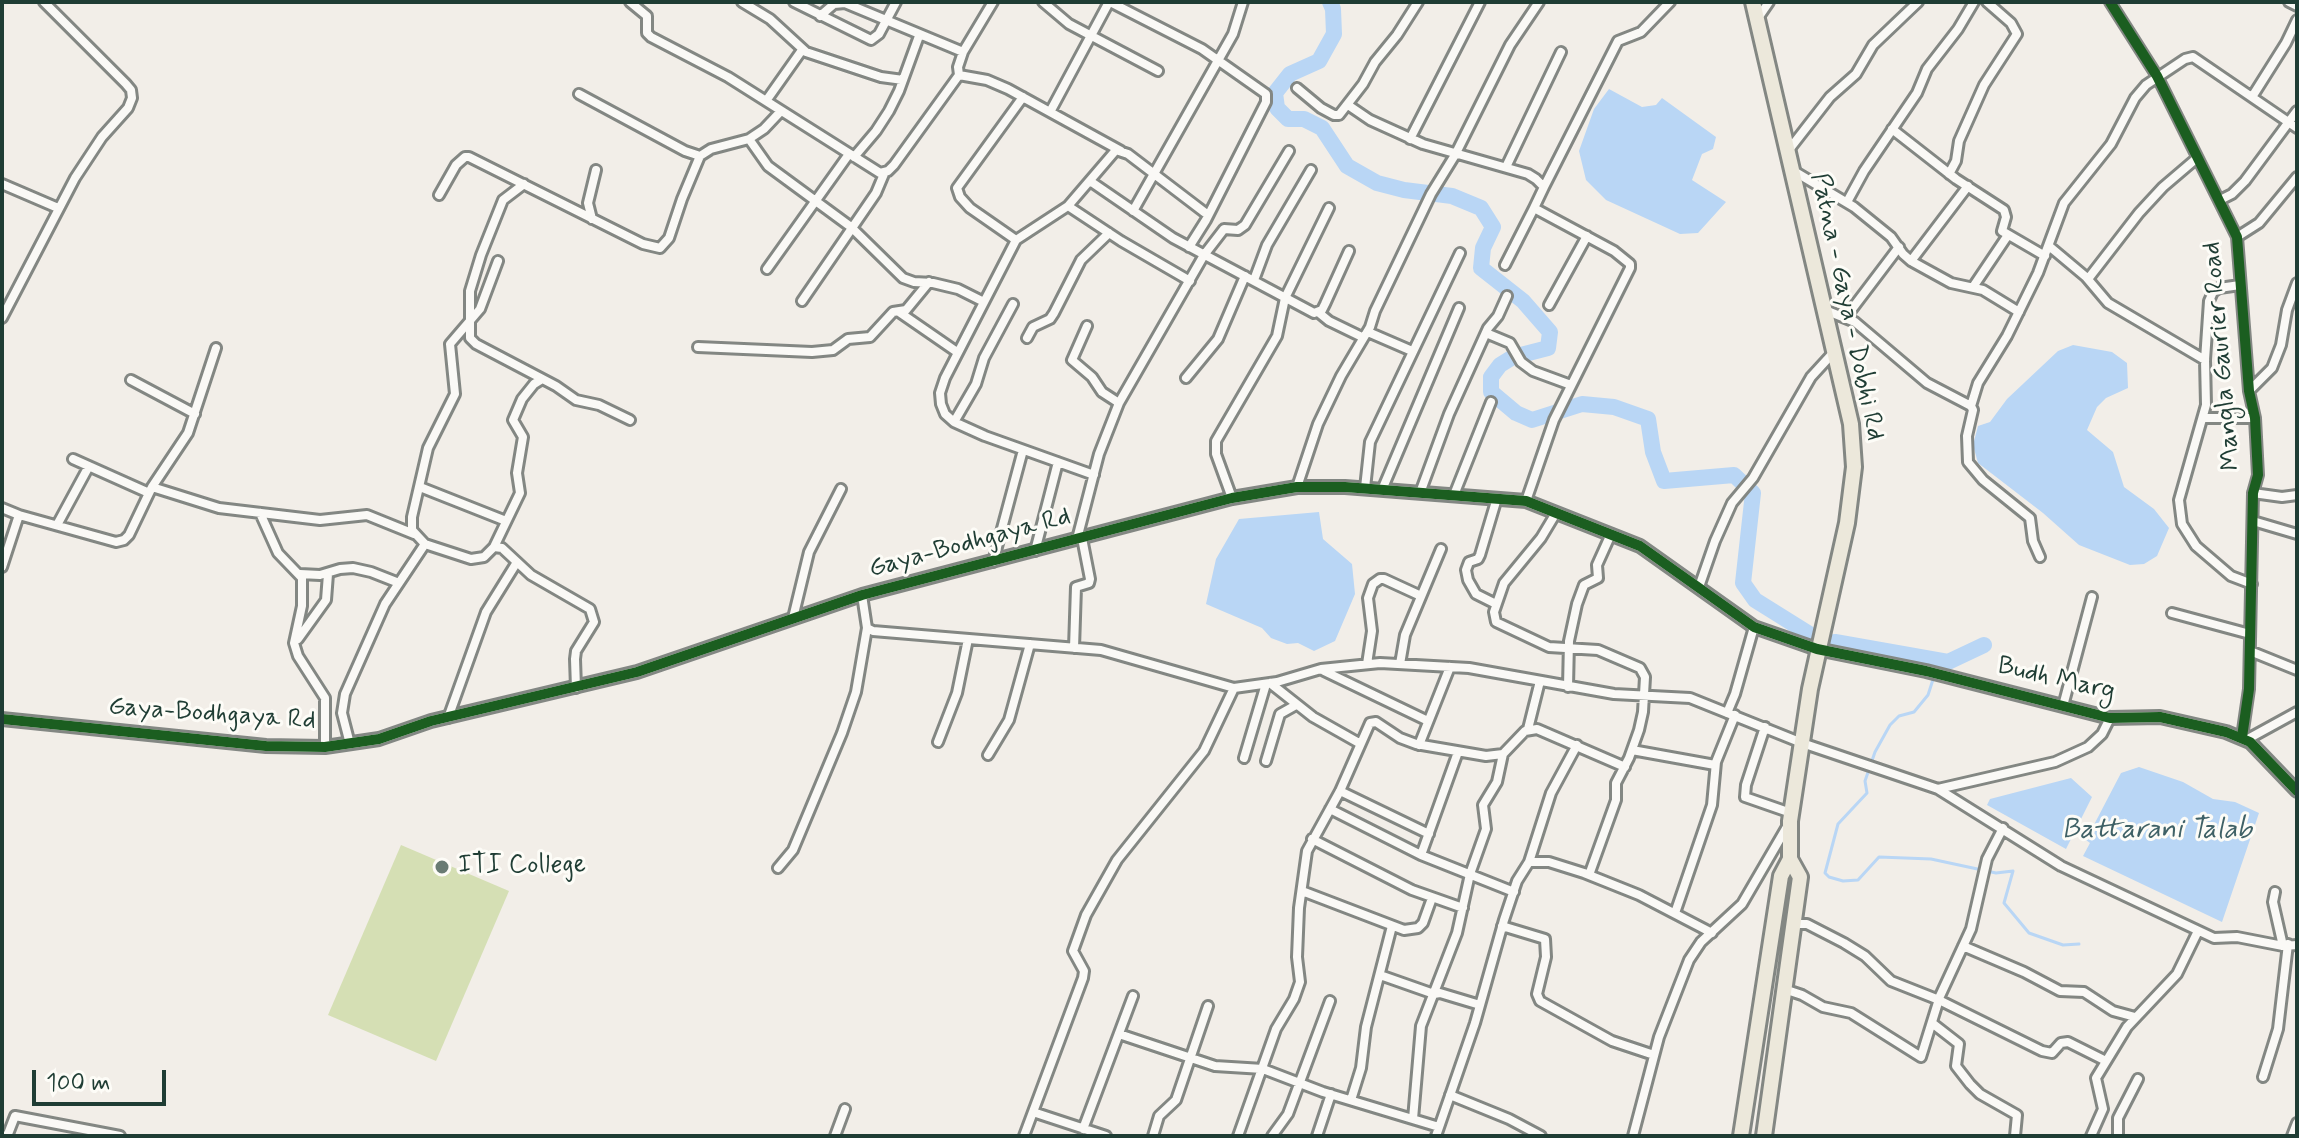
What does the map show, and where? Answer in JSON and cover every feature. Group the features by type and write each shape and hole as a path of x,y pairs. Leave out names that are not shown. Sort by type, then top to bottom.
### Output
{"main road":[{"name":"Patna - Gaya - Dobhi Rd","path":"1753,2 1851,424 1854,467 1847,523 1817,649 1791,817 1790,859"},
{"path":"1764,1136 1800,877 1790,859"},
{"path":"1741,1136 1781,876 1790,859"}],"street":[{"path":"2,318 89,155 128,108 132,98 126,84 44,2"},
{"path":"630,2 647,16 647,33 651,37 728,77 884,174"},
{"path":"742,2 770,19 802,50 881,77 903,80"},
{"path":"794,2 871,40 875,39 896,2"},
{"path":"820,16 839,2 963,52"},
{"path":"802,301 876,193 884,174 894,165 959,75 963,52 993,2"},
{"path":"1043,2 1063,20 1158,71"},
{"path":"1050,112 1110,2 1218,59 1247,81 1264,89 1267,98 1189,247"},
{"path":"1133,211 1237,28 1243,2"},
{"path":"1297,88 1334,115 1339,115 1418,2"},
{"path":"1410,139 1480,2"},
{"path":"1297,487 1328,402 1365,334 1431,194 1455,155 1510,45 1539,2"},
{"path":"1505,265 1618,41 1641,32 1670,2"},
{"path":"1757,19 1769,2"},
{"path":"1787,152 1830,97 1856,74 1873,45 1918,2"},
{"path":"1847,202 1917,93 1927,69 1958,29 1974,2"},
{"path":"1949,174 1979,95 1994,66 2017,34 1996,6 1987,2"},
{"name":"Mangla Gaurier Road","path":"2110,2 2157,76 2237,237 2258,475 2253,493 2250,651 2244,739"},
{"path":"2289,2 2297,6"},
{"path":"2252,97 2297,20"},
{"path":"767,269 816,199 884,120 919,36"},
{"path":"766,101 802,50"},
{"path":"1506,167 1561,52"},
{"path":"2040,557 2033,541 2030,518 1983,480 1968,462 1967,436 1978,383 2019,312 2045,256 2064,203 2111,144 2135,98 2157,76 2193,57 2293,126"},
{"path":"959,75 987,80 1121,151 1208,215"},
{"path":"579,94 700,156"},
{"path":"1016,240 970,208 957,188 1023,97"},
{"path":"1348,105 1370,120 1410,139 1455,155 1528,174 1544,187"},
{"path":"439,195 452,171 465,157 592,220 651,247 660,248 669,238 700,156 711,149 749,139 781,111"},
{"path":"2220,200 2232,194 2245,181 2293,126 2297,111"},
{"path":"1892,129 1949,174 2004,210 2006,217 2002,231 2045,256"},
{"path":"749,139 768,166 851,227 903,278 958,289 984,302"},
{"path":"1094,475 954,422 943,410 940,393 957,352 1016,240 1068,206 1112,153 1121,151"},
{"path":"1074,648 1076,587 1089,583 1090,579 1079,538 1105,437 1119,403 1204,255 1224,229 1238,230 1245,225 1289,151"},
{"path":"2088,279 2139,213 2197,158"},
{"path":"592,220 588,203 596,170"},
{"path":"1186,378 1218,339 1311,170"},
{"path":"1791,170 1847,202 1891,237 1911,261 1951,283 1991,293 2019,312"},
{"path":"2237,237 2259,223 2297,177"},
{"path":"1090,181 1189,247 1310,312 1318,312 1329,321 1412,351"},
{"path":"2,184 58,208"},
{"path":"524,184 505,196 493,220 472,279 469,334 473,342 576,400 599,405 630,420"},
{"path":"1911,261 1968,186"},
{"path":"1068,206 1190,281"},
{"path":"1232,498 1216,454 1216,441 1277,336 1285,298 1329,208"},
{"path":"1526,501 1554,420 1630,268 1627,260 1534,208"},
{"path":"1027,338 1033,327 1050,319 1081,260 1109,233"},
{"path":"1973,287 2008,235"},
{"path":"1549,305 1587,236"},
{"path":"2049,246 2088,279 2108,303 2205,360"},
{"path":"1846,317 1899,247"},
{"path":"1318,312 1325,304 1349,251"},
{"path":"1365,488 1370,442 1460,253"},
{"path":"414,534 412,517 428,448 455,394 450,344 480,309 498,261"},
{"path":"698,347 827,351 848,339 870,337 893,312 906,310 929,282"},
{"path":"2249,391 2272,368 2297,283"},
{"path":"2240,285 2219,288 2209,301 2205,360 2207,396 2204,418 2180,492 2180,516 2185,531 2196,546 2231,576 2252,584"},
{"path":"1420,493 1445,422 1486,333 1507,296"},
{"path":"954,422 976,384 984,358 1013,304"},
{"path":"1382,490 1459,308"},
{"path":"1824,310 1846,317 1864,328 1927,383 1971,406"},
{"path":"899,312 957,352"},
{"path":"1087,326 1072,360 1092,377 1102,392 1119,403"},
{"path":"1486,333 1510,343 1521,362 1539,374 1571,385"},
{"path":"2,508 120,542 129,535 166,463 182,445 216,348"},
{"path":"1699,587 1719,530 1742,488 1750,482 1811,377 1833,353"},
{"path":"73,459 151,490 214,507 320,520 367,515 414,534 425,544 471,559 484,557 494,547 519,498 517,473 523,444 522,434 513,420 522,399 542,379"},
{"path":"131,380 195,414"},
{"path":"1454,495 1491,402"},
{"path":"2204,418 2255,418"},
{"path":"993,562 1023,450"},
{"path":"1035,551 1058,462"},
{"path":"57,525 89,466"},
{"path":"420,487 506,521"},
{"name":"Gaya-Bodhgaya Rd","path":"2,719 234,743 325,747 379,739 693,654 862,595 1232,498 1297,487 1365,488 1526,501 1650,552 1754,627 1817,649 1926,671"},
{"path":"793,618 809,552 841,489"},
{"path":"2253,493 2282,497 2297,495"},
{"path":"1496,604 1476,594 1466,570 1469,562 1480,555 1497,498"},
{"path":"260,513 278,553 300,574 302,606 294,643 298,656 325,698 325,747"},
{"path":"1556,513 1541,538 1508,576 1496,604 1496,622 1549,647 1594,648 1640,668 1645,677 1641,720 1632,750 1616,783 1616,800 1589,875"},
{"path":"2,567 19,515"},
{"path":"2253,521 2297,534"},
{"path":"1568,687 1568,648 1582,590 1588,582 1598,578 1597,565 1611,534"},
{"path":"350,744 342,713 345,694 376,620 425,544"},
{"path":"494,547 502,548 531,575 590,609 594,622 576,651 576,688"},
{"path":"1400,664 1405,635 1441,549"},
{"path":"448,718 486,612 517,562"},
{"path":"300,574 361,569 399,583"},
{"path":"294,643 326,600 328,574"},
{"path":"1367,664 1372,631 1368,598 1376,580 1384,579 1421,596"},
{"path":"778,868 793,850 856,692 867,628 862,595"},
{"path":"2063,706 2092,597"},
{"path":"2172,613 2250,634"},
{"path":"1675,913 1712,805 1715,765 1754,627"},
{"path":"867,628 888,633 1117,653 1234,688 1321,669 1400,664 1450,667 1614,694 1690,698 1802,743 1938,789 2061,866 2214,938 2237,937 2289,945"},
{"path":"938,742 960,683 968,639"},
{"path":"988,755 1009,720 1030,644"},
{"path":"2250,651 2297,670"},
{"path":"1419,745 1450,667"},
{"path":"1321,669 1428,721"},
{"name":"Budh Marg","path":"1926,671 2110,718 2160,717 2194,723 2244,739 2297,791"},
{"path":"1413,1119 1418,1041 1424,1014 1454,945 1470,874 1486,829 1483,805 1497,782 1503,754 1528,729 1540,681"},
{"path":"1268,683 1330,728 1359,743"},
{"path":"1244,758 1268,683"},
{"path":"1024,1136 1083,978 1084,971 1073,951 1086,915 1117,860 1204,751 1234,688"},
{"path":"1266,761 1280,714 1296,705"},
{"path":"2244,739 2296,715"},
{"path":"1938,789 2055,762 2088,747 2102,734 2110,718"},
{"path":"1238,1136 1276,1029 1300,982 1297,947 1306,856 1372,721 1400,738 1419,745 1486,756 1503,754"},
{"path":"1633,1136 1654,1055 1689,960 1701,942 1742,904 1791,817 1745,797 1765,727"},
{"path":"1528,729 1544,731 1625,767"},
{"path":"1119,1034 1224,1068 1263,1069 1413,1119 1438,1131 1514,892 1529,862 1551,793 1577,745"},
{"path":"1632,750 1715,765"},
{"path":"1421,855 1458,752"},
{"path":"1340,791 1429,834"},
{"path":"1330,809 1421,855 1514,892"},
{"path":"1784,989 1823,1007 1840,1008 1851,1013 1918,1057 1924,1054 1939,1000 1971,929 1986,864 2003,828"},
{"path":"1312,839 1432,898 1463,908"},
{"path":"1529,862 1549,862 1589,875 1712,933"},
{"path":"1302,891 1404,930 1418,928 1426,917 1432,898"},
{"path":"2263,1077 2278,1029 2289,945 2273,902 2275,892"},
{"path":"1794,924 1807,924 1844,943 1865,956 1891,981 1939,1000 2042,1051 2052,1053 2061,1043 2068,1042 2106,1061"},
{"path":"1351,1100 1392,926"},
{"path":"1502,926 1545,939 1546,957 1537,994 1540,1001 1612,1041 1654,1055"},
{"path":"2091,1136 2103,1109 2096,1078 2135,1017 2177,974 2198,931"},
{"path":"1963,946 2060,991 2084,992 2113,1011 2135,1017"},
{"path":"1380,975 1434,994 1480,1005"},
{"path":"1083,1129 1133,996"},
{"path":"1272,1136 1288,1114 1330,1001"},
{"path":"1153,1136 1159,1116 1176,1100 1208,1006"},
{"path":"1932,1023 1959,1044 1956,1066 1970,1084 1980,1094 2017,1115 2015,1136"},
{"path":"2118,1136 2118,1118 2138,1079"},
{"path":"1317,1136 1331,1094"},
{"path":"1450,1095 1541,1136"},
{"path":"835,1136 845,1109"},
{"path":"1033,1112 1106,1136"},
{"path":"5,1136 15,1116 120,1136"},
{"path":"2292,1136 2297,1123"}],"green space":[{"path":"401,845 509,891 436,1061 328,1015"}],"water":[{"path":"1609,89 1642,107 1656,105 1662,98 1716,137 1713,149 1702,154 1692,180 1726,202 1698,233 1680,234 1606,200 1586,180 1579,151 1594,109"},
{"path":"2073,345 2112,352 2127,363 2128,388 2106,398 2097,407 2087,430 2113,452 2124,487 2154,509 2169,528 2157,556 2144,564 2130,565 2079,545 1978,463 1973,445 1978,426 1990,422 2007,399 2058,351"},
{"path":"1319,512 1323,539 1352,564 1355,594 1335,641 1314,651 1298,643 1287,644 1271,638 1262,628 1206,604 1216,559 1239,519"},
{"name":"Battarani Talab","path":"2139,767 2183,782 2213,799 2235,802 2259,813 2222,922 2083,856 2090,843 2086,840 2121,773"},
{"path":"2071,778 2092,797 2066,849 1987,805 1990,799"}],"waterway":[{"path":"1330,2 1334,34 1319,61 1290,74 1275,93 1277,108 1288,119 1304,119 1322,128 1347,166 1377,183 1452,196 1481,208 1493,227 1483,248 1481,268 1523,301 1550,332 1548,348 1513,357 1500,365 1491,377 1491,392 1516,413 1532,420 1582,404 1614,407 1648,419 1653,452 1664,481 1734,475 1753,493 1743,583 1755,600 1811,635"},
{"path":"1835,642 1948,662 1984,645"},
{"path":"1939,661 1928,695 1914,712 1899,716 1890,725 1875,752 1865,781 1867,793 1838,824 1825,873 1843,881 1858,880 1879,857 1931,859 1996,873 2013,871 2004,903 2029,933 2063,945 2079,944"}],"cycle path":[{"path":"2110,2 2157,76 2237,237 2258,475 2253,493 2249,689 2242,737"},
{"path":"2,719 266,746 325,747 379,739 431,721 637,672 862,595 1232,498 1297,487 1345,487 1526,501 1640,546 1754,627 1817,649 1926,671 2110,718 2160,717 2226,732 2250,742 2297,791"}],"place":[{"name":"ITI College","path":"442,867"}]}
